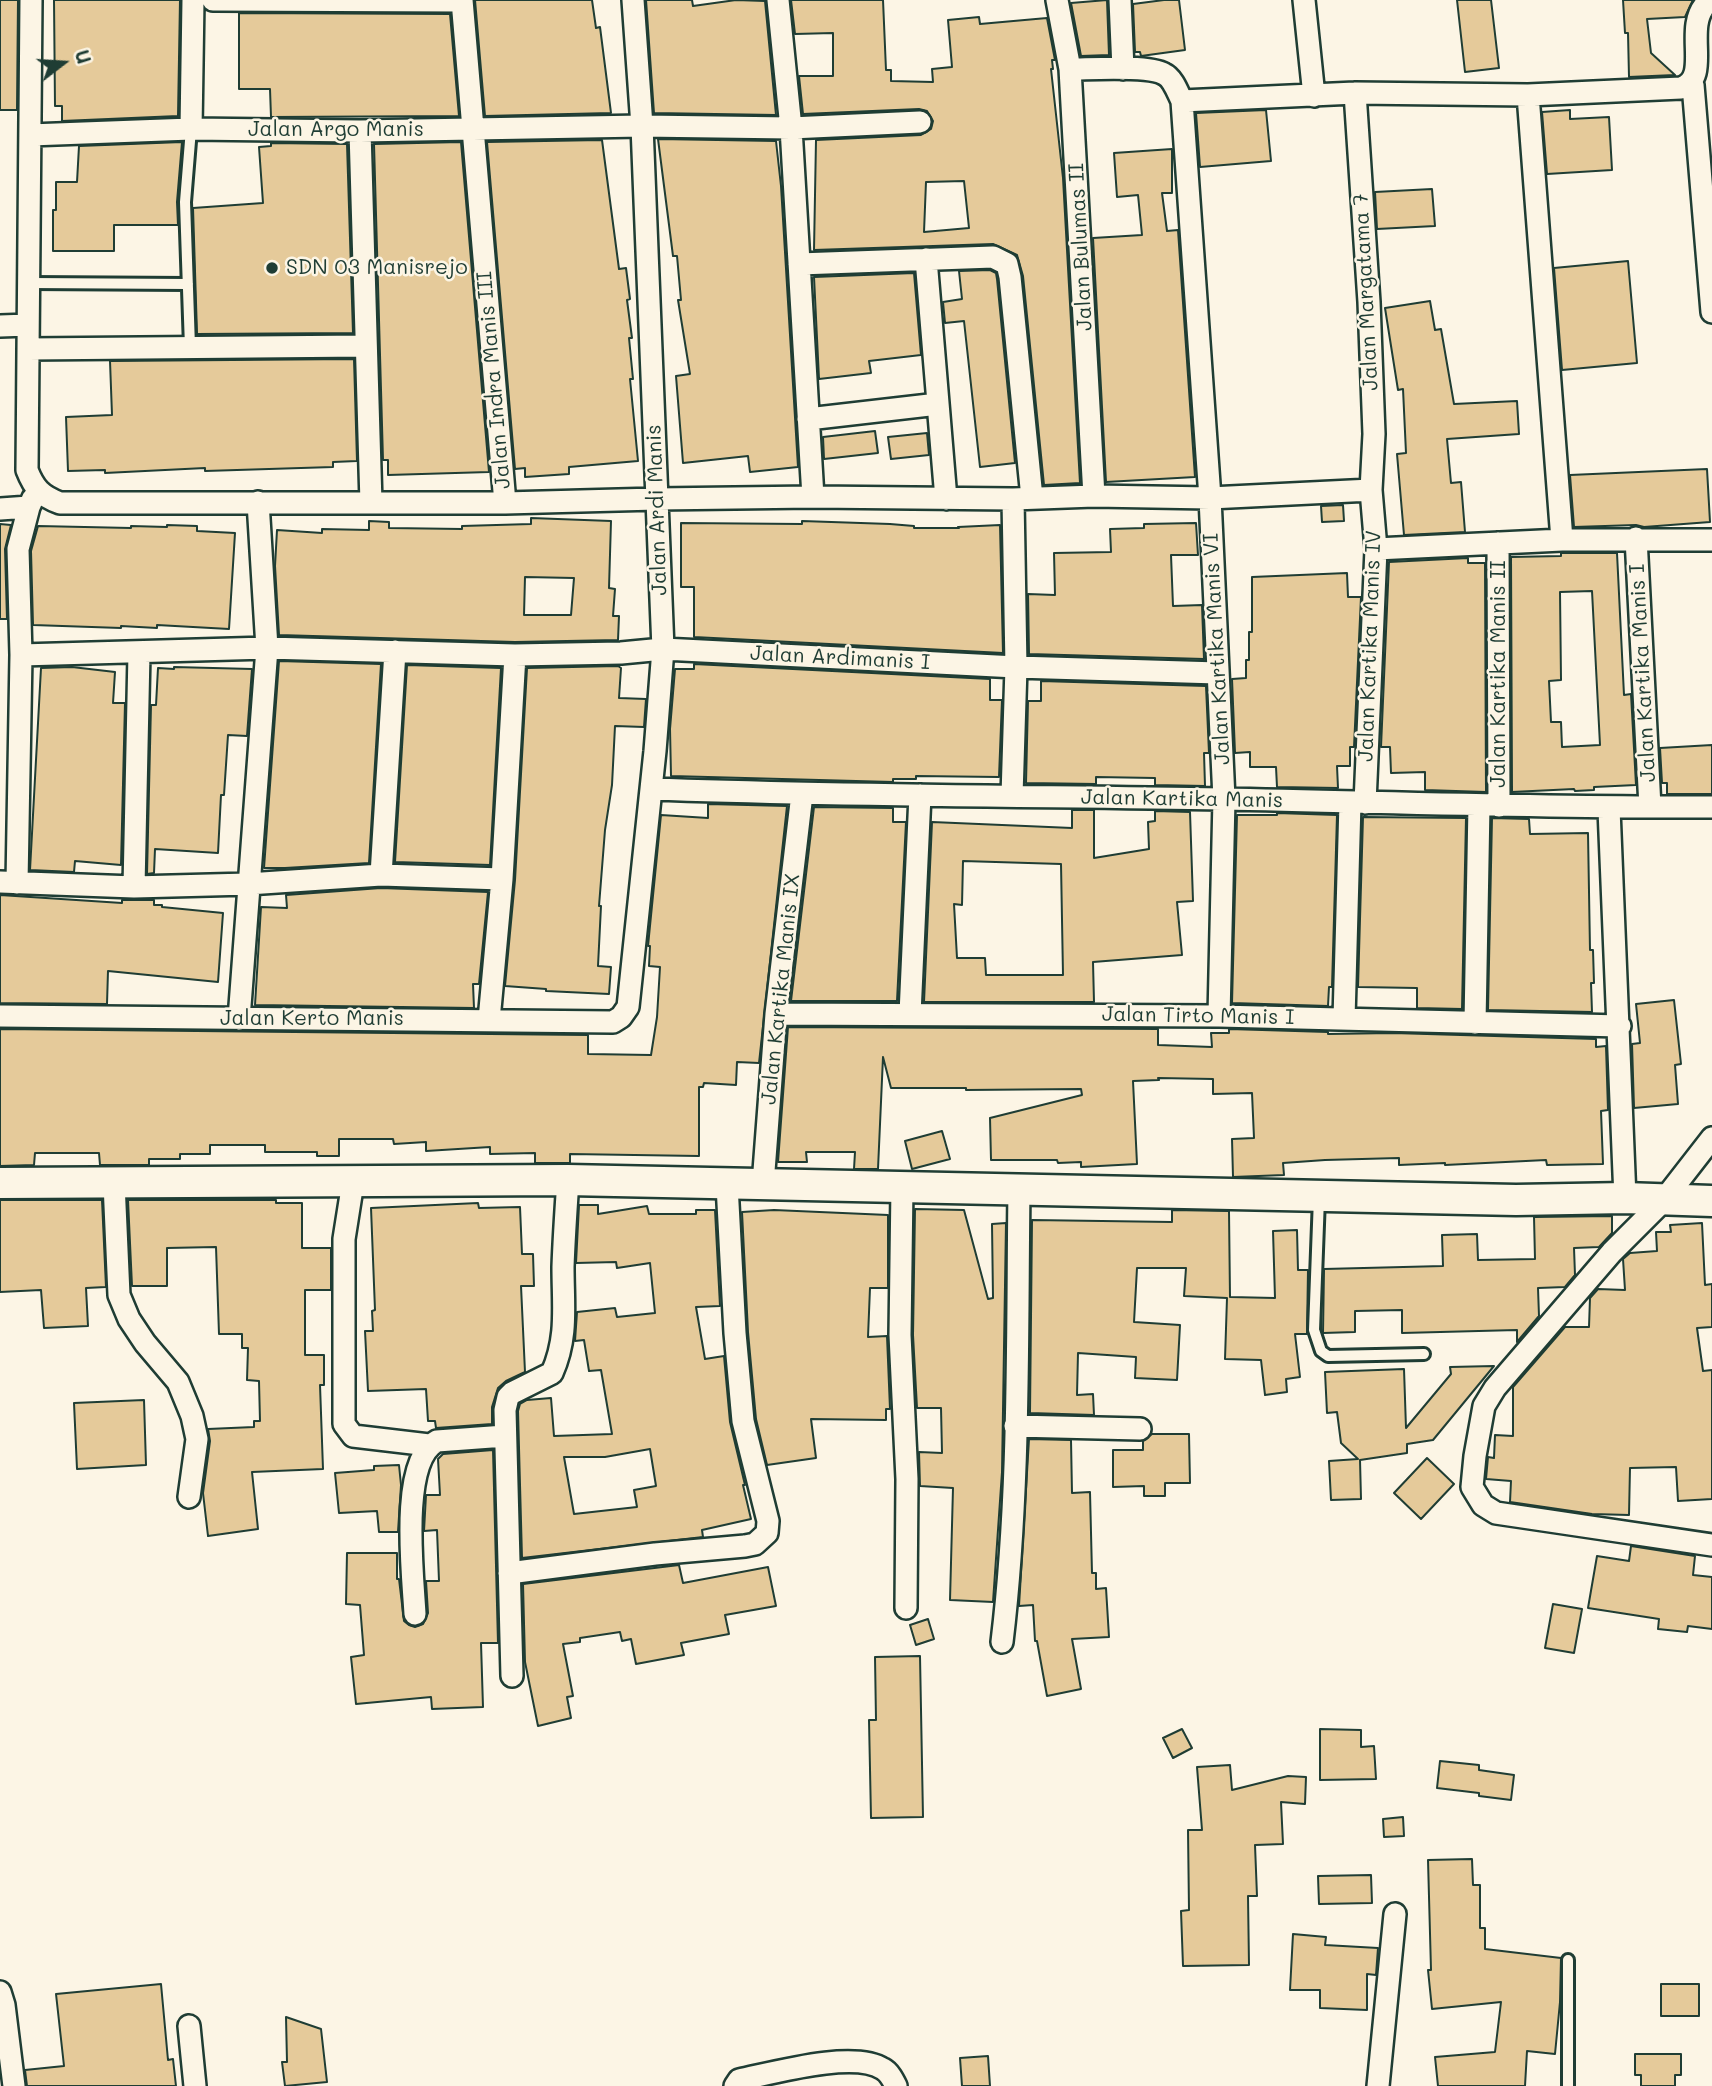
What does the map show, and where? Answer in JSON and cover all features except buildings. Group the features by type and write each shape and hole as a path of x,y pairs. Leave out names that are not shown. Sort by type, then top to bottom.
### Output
{"main road":[{"path":"0,1183 568,1180 1516,1200 1625,1198 1712,1201"}],"street":[{"path":"31,0 27,470 33,498 18,549 21,655 8,883 134,887 248,884 381,875 502,880"},
{"path":"191,129 193,0"},
{"path":"213,0 462,1"},
{"name":"Jalan Ardi Manis","path":"621,1017 629,999 652,789 663,649 642,125 633,0"},
{"path":"778,0 791,128 813,497"},
{"name":"Jalan Bulumas II","path":"1057,0 1070,69 1094,496"},
{"path":"1119,0 1123,69"},
{"path":"1304,0 1314,96"},
{"name":"Jalan Indra Manis III","path":"462,1 505,503"},
{"path":"1712,2 1706,4 1699,16 1702,64 1700,75 1693,85 1712,312"},
{"path":"1070,69 1147,70 1165,74 1174,84 1182,101 1355,93 1528,95 1681,88 1693,85"},
{"name":"Jalan Margatama 7","path":"1355,93 1369,302 1374,435 1370,490"},
{"path":"1528,95 1562,540"},
{"name":"Jalan Kartika Manis VI","path":"1182,101 1210,498 1224,799 1219,1016"},
{"name":"Jalan Argo Manis","path":"30,135 191,129 473,130 642,125 791,128 920,122"},
{"path":"360,131 371,503"},
{"path":"799,264 993,257 1007,264 1010,277 1023,499 1012,796"},
{"path":"926,259 946,499"},
{"path":"0,326 28,325"},
{"path":"28,349 366,346"},
{"path":"808,418 938,404"},
{"path":"0,509 44,496 60,503 505,503 813,497 1210,498 1370,490"},
{"name":"Jalan Kartika Manis IV","path":"1345,1019 1357,802 1376,549 1370,490"},
{"path":"239,1019 267,648 258,502"},
{"path":"1376,549 1636,538 1712,540"},
{"name":"Jalan Kartika Manis I","path":"1636,538 1650,807"},
{"name":"Jalan Kartika Manis II","path":"1475,1023 1489,805 1498,543"},
{"name":"Jalan Ardimanis I","path":"21,655 267,648 515,654 621,653 663,649 1016,667 1218,673"},
{"path":"381,875 395,651"},
{"path":"134,887 139,653"},
{"path":"489,1020 502,880 515,654"},
{"name":"Jalan Kartika Manis","path":"652,789 1609,808 1712,807"},
{"name":"Jalan Kartika Manis IX","path":"763,1184 776,1014 802,794"},
{"path":"910,1014 920,795"},
{"path":"1609,808 1625,1198"},
{"name":"Jalan Tirto Manis I","path":"776,1014 1219,1016 1620,1026"},
{"name":"Jalan Kerto Manis","path":"0,1016 612,1023 621,1017"},
{"path":"1712,1138 1663,1201 1612,1252 1495,1388 1485,1406 1472,1487 1483,1505 1496,1513 1712,1545"},
{"path":"512,1676 505,1410 508,1397 552,1373 561,1353 568,1180"},
{"path":"353,1182 344,1240 344,1424 353,1436 429,1445 452,1438 505,1436"},
{"path":"114,1183 120,1295 129,1319 145,1343 178,1382 192,1416 197,1439 189,1497"},
{"path":"509,1573 655,1554 745,1546 755,1544 767,1533 768,1521 743,1421 727,1185"},
{"path":"902,1187 900,1335 907,1479 906,1608"},
{"path":"1002,1642 1009,1570 1015,1426 1019,1189"},
{"path":"1015,1426 1140,1429"},
{"path":"415,1614 411,1522 415,1478 422,1455 429,1445"},
{"path":"1378,2086 1395,1914"},
{"path":"0,1992 14,2086"},
{"path":"189,2026 195,2086"},
{"path":"735,2086 739,2080 837,2061 861,2062 884,2069 896,2086"}],"lane":[{"path":"190,347 185,202 191,129"},
{"path":"29,283 188,284"},
{"path":"1319,1195 1313,1304 1314,1330 1321,1351 1328,1356 1424,1354"},
{"path":"1567,2086 1568,1961"}],"place":[{"name":"SDN 03 Manisrejo","path":"272,268"}]}
